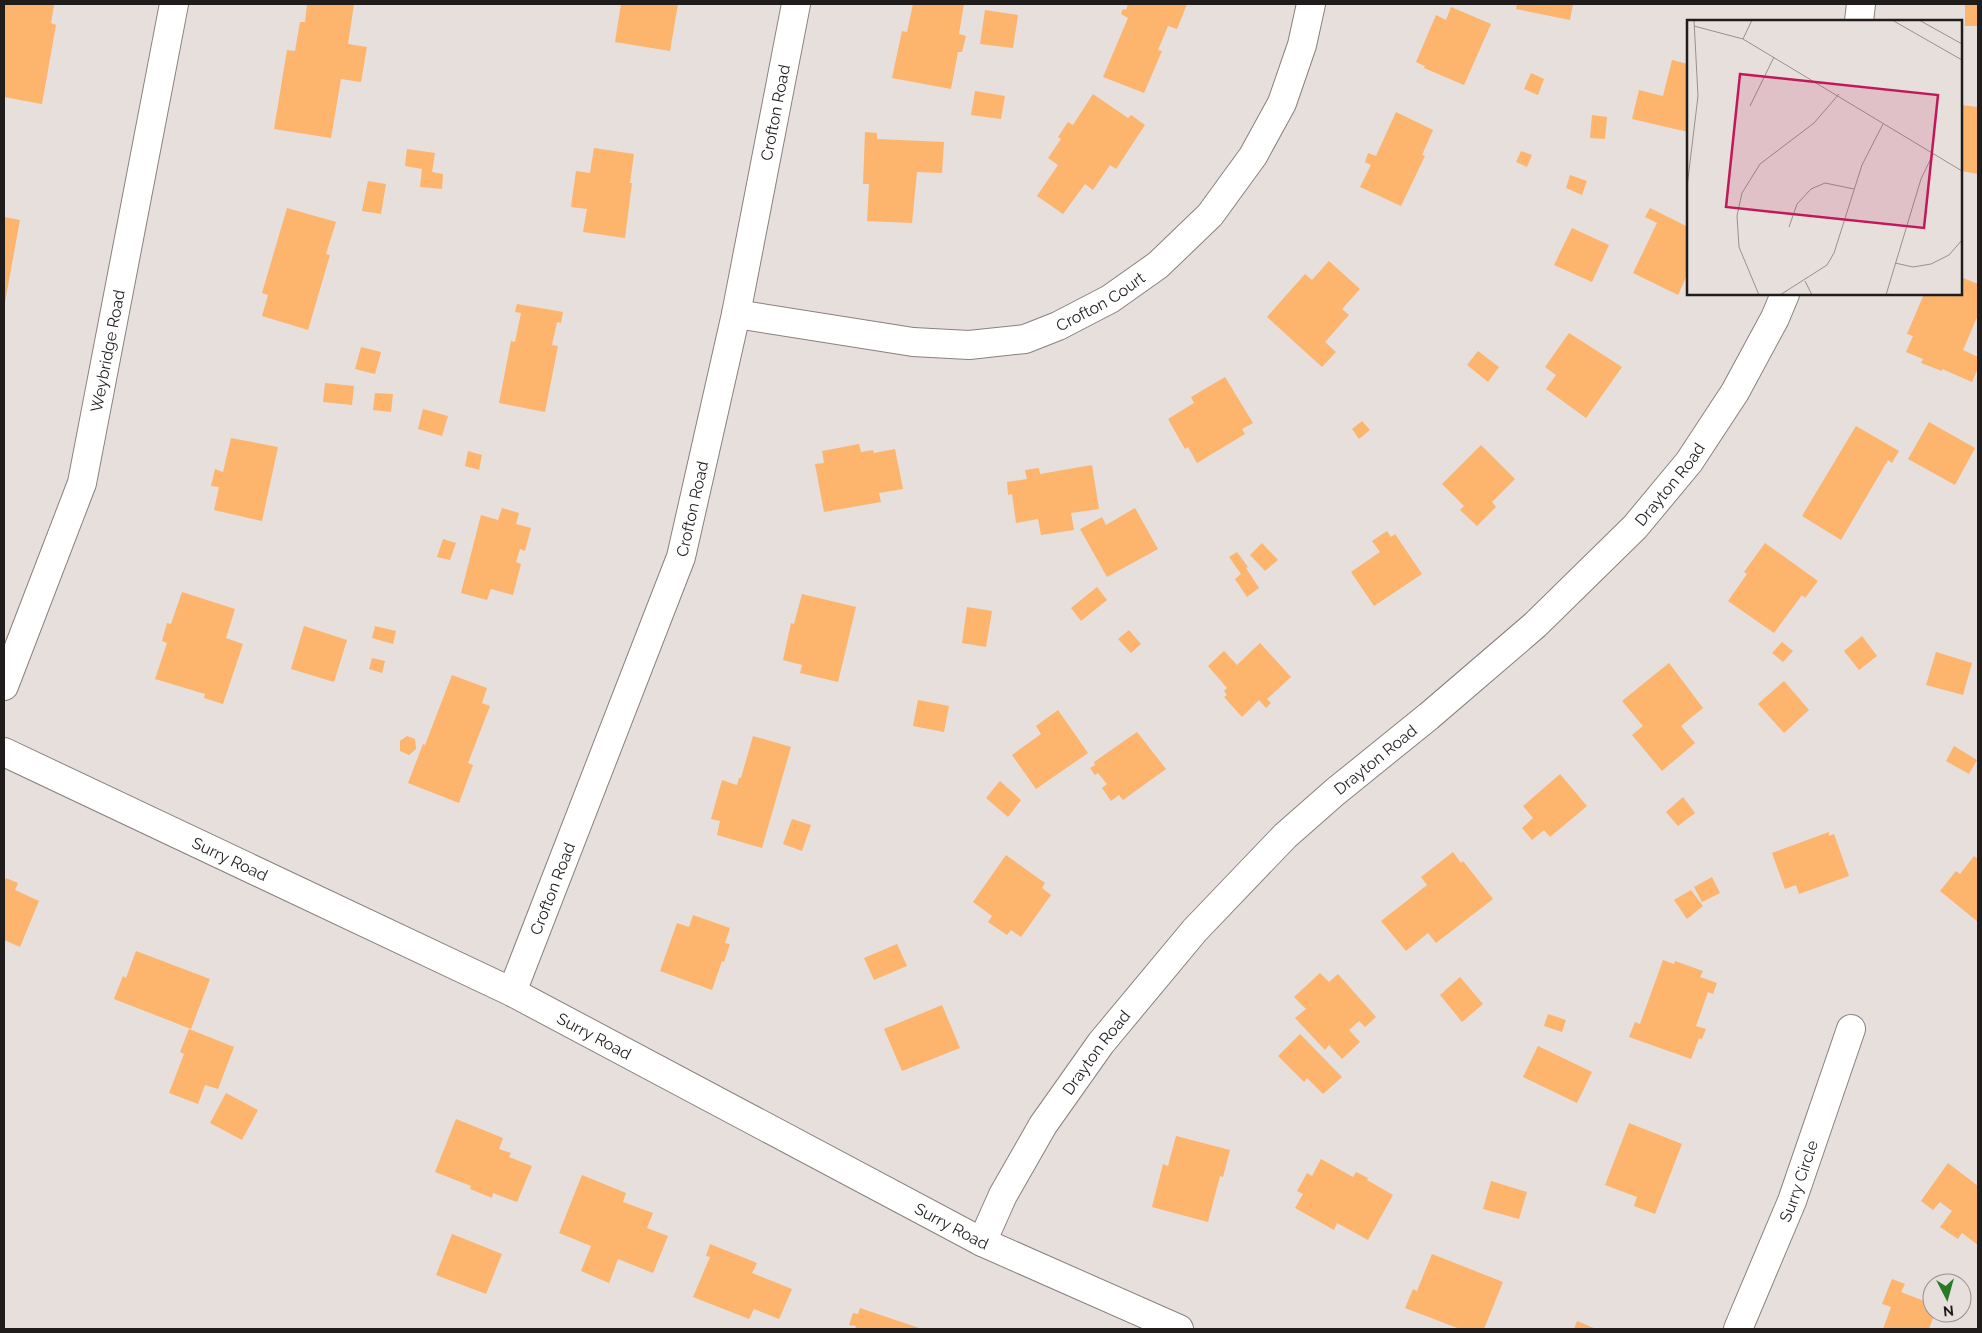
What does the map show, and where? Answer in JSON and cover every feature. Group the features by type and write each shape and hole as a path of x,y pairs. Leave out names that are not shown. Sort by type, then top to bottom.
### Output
{"street":[{"name":"Weybridge Road","path":"4,686 82,483 174,4"},
{"name":"Crofton Road","path":"512,992 681,557 736,314 796,4"},
{"name":"Crofton Court","path":"736,314 913,342 969,345 1025,339 1058,326 1110,299 1158,265 1210,216 1253,156 1282,103 1302,46 1311,4"},
{"path":"1859,20 1861,4"},
{"name":"Drayton Road","path":"982,1242 1003,1195 1043,1125 1101,1042 1182,945 1286,836 1335,792 1429,716 1535,625 1635,528 1689,462 1735,392 1775,318 1785,295"},
{"name":"Surry Road","path":"4,752 512,992 982,1242 1179,1329"},
{"name":"Surry Circle","path":"1738,1329 1792,1201 1851,1029"}],"building":[{"path":"4,4 54,5 51,23 56,25 42,104 4,97"},
{"path":"307,4 354,4 348,44 367,47 361,82 341,79 331,138 274,129 287,50 295,51 300,22 305,22"},
{"path":"621,4 678,4 670,51 615,42"},
{"path":"913,4 964,4 959,34 966,36 962,52 958,52 951,89 892,78 902,31 907,32"},
{"path":"1128,4 1187,4 1177,29 1168,26 1158,50 1162,51 1144,93 1103,77 1128,18 1121,14 1123,9 1126,10"},
{"path":"1517,4 1573,4 1570,20 1516,9"},
{"path":"1965,4 1978,4 1978,26 1965,26"},
{"path":"1451,7 1491,24 1464,85 1424,68 1425,66 1416,62 1436,15 1446,20"},
{"path":"985,10 1018,15 1013,48 980,44"},
{"path":"1672,60 1687,64 1687,132 1632,119 1639,90 1663,96"},
{"path":"1531,73 1544,79 1538,95 1524,89"},
{"path":"975,91 1005,96 1001,119 971,115"},
{"path":"1093,94 1128,118 1131,115 1145,125 1116,169 1110,165 1093,190 1085,184 1063,214 1037,196 1058,165 1048,158 1061,139 1058,137 1068,122 1073,125"},
{"path":"1962,105 1978,107 1978,174 1962,171"},
{"path":"1396,112 1433,130 1422,155 1425,156 1401,206 1360,187 1371,165 1365,162 1368,153 1376,156"},
{"path":"1592,115 1607,117 1605,139 1590,138"},
{"path":"865,132 877,133 877,139 944,142 942,173 917,172 912,223 867,221 869,184 863,184"},
{"path":"594,148 634,154 625,238 583,232 587,209 571,207 576,171 590,173"},
{"path":"407,149 435,153 432,172 443,174 442,189 420,187 422,169 405,166"},
{"path":"1521,151 1532,155 1527,167 1516,162"},
{"path":"1570,175 1587,181 1582,195 1566,188"},
{"path":"368,181 386,184 381,214 362,211"},
{"path":"287,208 336,222 326,254 330,255 308,330 262,316 268,295 262,293"},
{"path":"1650,208 1687,226 1687,275 1678,295 1633,273 1657,223 1645,217"},
{"path":"4,217 20,220 5,302 4,302"},
{"path":"1572,228 1609,245 1592,282 1554,265"},
{"path":"1329,261 1360,289 1342,309 1349,315 1325,342 1336,352 1322,367 1267,317 1305,274 1312,280"},
{"path":"1962,277 1978,284 1978,315 1963,350 1978,357 1978,368 1972,382 1942,369 1942,371 1921,363 1923,359 1906,352 1913,336 1907,334 1924,295 1962,295"},
{"path":"517,304 563,312 561,323 557,322 552,345 558,346 545,412 499,403 511,341 515,342 521,313 515,312"},
{"path":"1569,333 1622,367 1586,418 1546,389 1556,375 1545,367"},
{"path":"361,347 381,352 375,374 355,369"},
{"path":"1478,351 1499,367 1488,382 1467,365"},
{"path":"1225,377 1253,423 1242,429 1245,434 1197,463 1188,447 1185,449 1168,419 1194,403 1191,397"},
{"path":"325,383 354,386 352,405 323,402"},
{"path":"375,393 393,394 391,412 373,410"},
{"path":"423,409 448,416 442,436 418,429"},
{"path":"1362,421 1370,430 1359,439 1352,429"},
{"path":"1929,422 1975,448 1955,485 1908,459"},
{"path":"1856,426 1899,451 1892,463 1888,460 1841,540 1802,516"},
{"path":"231,438 278,447 262,521 214,510 219,487 211,486 215,469 223,472"},
{"path":"859,444 861,452 873,450 874,453 895,449 903,489 879,493 881,502 824,512 815,464 824,463 822,451"},
{"path":"1481,445 1515,479 1492,502 1496,507 1477,526 1460,510 1464,506 1442,484"},
{"path":"468,451 482,455 479,470 465,466"},
{"path":"1092,465 1099,509 1071,513 1074,530 1041,535 1038,519 1016,523 1012,494 1008,495 1007,482 1027,479 1025,470 1039,468 1040,474"},
{"path":"502,508 519,513 516,524 531,528 525,551 520,549 516,562 521,564 513,595 491,589 487,600 461,593 481,515 498,520"},
{"path":"1135,508 1158,549 1107,577 1080,529 1102,517 1106,525"},
{"path":"1387,531 1391,537 1395,534 1422,574 1374,606 1351,572 1380,552 1372,541"},
{"path":"443,539 456,543 450,560 437,557"},
{"path":"1262,543 1278,560 1265,571 1250,555"},
{"path":"1765,543 1818,581 1805,598 1802,595 1774,633 1728,601 1747,574 1744,572"},
{"path":"1237,552 1248,567 1246,568 1259,588 1247,597 1235,579 1241,574 1229,557"},
{"path":"1097,587 1107,600 1081,621 1071,608"},
{"path":"182,592 235,609 226,638 243,644 223,704 204,698 205,694 155,679 167,643 162,641 167,623 171,624"},
{"path":"802,594 856,607 838,682 800,673 802,665 783,660 791,623 794,624"},
{"path":"967,607 992,611 986,647 962,643"},
{"path":"304,626 347,640 334,682 291,669"},
{"path":"375,626 396,631 393,644 372,638"},
{"path":"1129,630 1141,644 1131,653 1118,639"},
{"path":"1862,636 1877,656 1859,670 1844,651"},
{"path":"1782,642 1793,651 1783,662 1772,653"},
{"path":"1260,643 1291,677 1267,699 1271,703 1266,708 1259,700 1242,717 1224,697 1227,695 1224,691 1227,688 1208,666 1224,651 1237,665"},
{"path":"1936,652 1972,663 1963,695 1926,685"},
{"path":"372,658 385,661 382,673 369,669"},
{"path":"1669,663 1703,708 1681,726 1695,743 1662,771 1632,735 1643,726 1622,701"},
{"path":"452,675 487,688 482,703 490,706 468,763 473,765 459,803 408,783"},
{"path":"1784,681 1809,710 1784,733 1758,704"},
{"path":"918,700 949,706 944,732 913,726"},
{"path":"1058,710 1088,753 1036,789 1012,755 1041,734 1036,726"},
{"path":"1137,732 1166,769 1123,800 1119,795 1111,801 1102,788 1107,784 1098,773 1095,775 1090,768 1095,765 1094,762"},
{"path":"407,736 415,739 416,749 409,755 400,751 400,741"},
{"path":"753,736 791,747 762,848 717,835 720,821 711,819 722,780 737,785 739,778 741,778"},
{"path":"1954,746 1977,760 1969,774 1946,761"},
{"path":"1560,774 1587,806 1550,837 1544,830 1532,840 1522,828 1533,818 1523,806"},
{"path":"1000,781 1021,800 1008,817 986,798"},
{"path":"1683,797 1695,813 1678,826 1666,812"},
{"path":"792,819 811,825 802,851 783,844"},
{"path":"1829,832 1829,836 1834,834 1849,876 1799,894 1796,885 1785,889 1772,853"},
{"path":"1453,852 1461,863 1463,861 1493,899 1436,943 1428,933 1406,951 1381,921 1427,885 1421,877"},
{"path":"1006,855 1045,883 1042,888 1051,895 1021,937 1011,930 1007,935 988,922 992,916 973,902"},
{"path":"1974,856 1978,859 1978,922 1940,891 1956,871 1960,874"},
{"path":"1712,877 1720,893 1702,902 1694,887"},
{"path":"6,878 18,883 15,890 39,901 20,947 4,940 4,882"},
{"path":"1691,890 1703,906 1687,919 1674,900"},
{"path":"693,915 730,928 725,943 730,944 712,990 660,971 677,923 689,927"},
{"path":"897,944 907,966 874,980 864,958"},
{"path":"136,951 210,979 191,1029 114,999 123,976 126,978"},
{"path":"1663,960 1674,964 1675,961 1703,971 1700,977 1717,983 1713,994 1708,992 1696,1026 1706,1029 1702,1039 1699,1038 1691,1059 1629,1037 1635,1022 1640,1024"},
{"path":"1320,973 1329,982 1338,974 1376,1017 1365,1027 1359,1021 1349,1030 1360,1042 1342,1059 1329,1045 1325,1050 1295,1018 1306,1009 1294,997"},
{"path":"1460,977 1483,1004 1462,1022 1440,995"},
{"path":"942,1005 960,1048 902,1071 884,1029"},
{"path":"1548,1014 1566,1020 1562,1032 1544,1026"},
{"path":"189,1029 234,1047 218,1089 205,1085 198,1104 169,1093 184,1054 180,1052"},
{"path":"1300,1034 1342,1077 1323,1094 1307,1078 1304,1082 1278,1056"},
{"path":"1538,1046 1592,1072 1577,1103 1523,1077"},
{"path":"226,1093 258,1110 242,1140 210,1123"},
{"path":"456,1119 503,1138 499,1149 511,1153 509,1157 532,1166 517,1202 493,1193 492,1198 470,1189 471,1186 435,1172"},
{"path":"1629,1123 1682,1144 1655,1214 1634,1206 1637,1197 1605,1185"},
{"path":"1176,1136 1230,1150 1223,1177 1220,1176 1208,1222 1152,1207 1163,1164 1168,1166"},
{"path":"1321,1159 1353,1177 1356,1172 1368,1178 1367,1180 1393,1195 1368,1240 1337,1223 1334,1230 1295,1208 1303,1194 1297,1191 1307,1173 1312,1176"},
{"path":"1948,1163 1978,1186 1978,1245 1962,1233 1958,1239 1940,1227 1952,1211 1940,1202 1933,1210 1921,1201"},
{"path":"582,1175 626,1193 623,1202 653,1213 647,1228 668,1236 653,1273 618,1259 609,1283 581,1271 591,1246 559,1233"},
{"path":"1491,1181 1527,1192 1519,1219 1483,1209"},
{"path":"452,1234 502,1254 486,1294 436,1275"},
{"path":"710,1244 757,1263 752,1273 792,1289 779,1319 754,1309 749,1319 693,1297 710,1257 706,1256"},
{"path":"1432,1254 1503,1282 1484,1329 1460,1329 1405,1308 1413,1289 1417,1291"},
{"path":"1892,1279 1905,1284 1901,1292 1922,1300 1922,1323 1931,1323 1929,1329 1883,1329 1891,1307 1882,1304"},
{"path":"860,1308 922,1329 855,1329 856,1326 849,1325 853,1313 858,1314"},
{"path":"1577,1321 1596,1329 1574,1329"}]}
